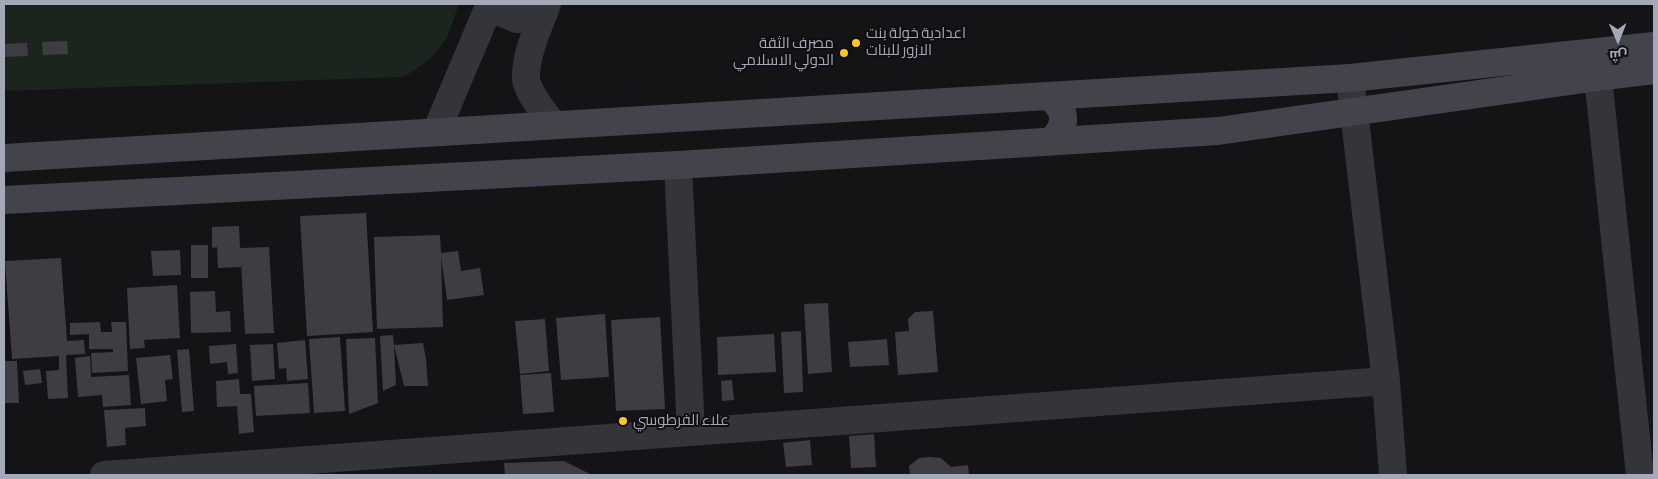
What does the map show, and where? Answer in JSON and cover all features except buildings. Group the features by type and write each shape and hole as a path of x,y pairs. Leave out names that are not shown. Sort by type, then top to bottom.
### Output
{"street":[{"path":"436,132 490,4"},
{"path":"495,4 500,12 517,19 531,19 545,9"},
{"path":"545,9 530,50 526,80 540,108 554,126"},
{"path":"4,158 1350,78 1654,46"},
{"path":"4,200 678,165 1218,131 1654,70"},
{"path":"1598,77 1640,475"},
{"path":"1350,78 1386,380 1393,475"},
{"path":"1048,96 1061,108 1063,117 1062,127 1058,135 1051,141"},
{"path":"678,165 691,432"},
{"path":"104,475 1386,380"}],"shaded area":[{"path":"4,4 459,4 447,38 430,59 404,77 4,91"}],"place":[{"name":"اعدادية خولة بنت الازور للبنات","path":"856,43"},
{"name":"مصرف الثقة الدولي الاسلامي","path":"844,53"},
{"name":"علاء الفرطوسي","path":"623,421"}]}
